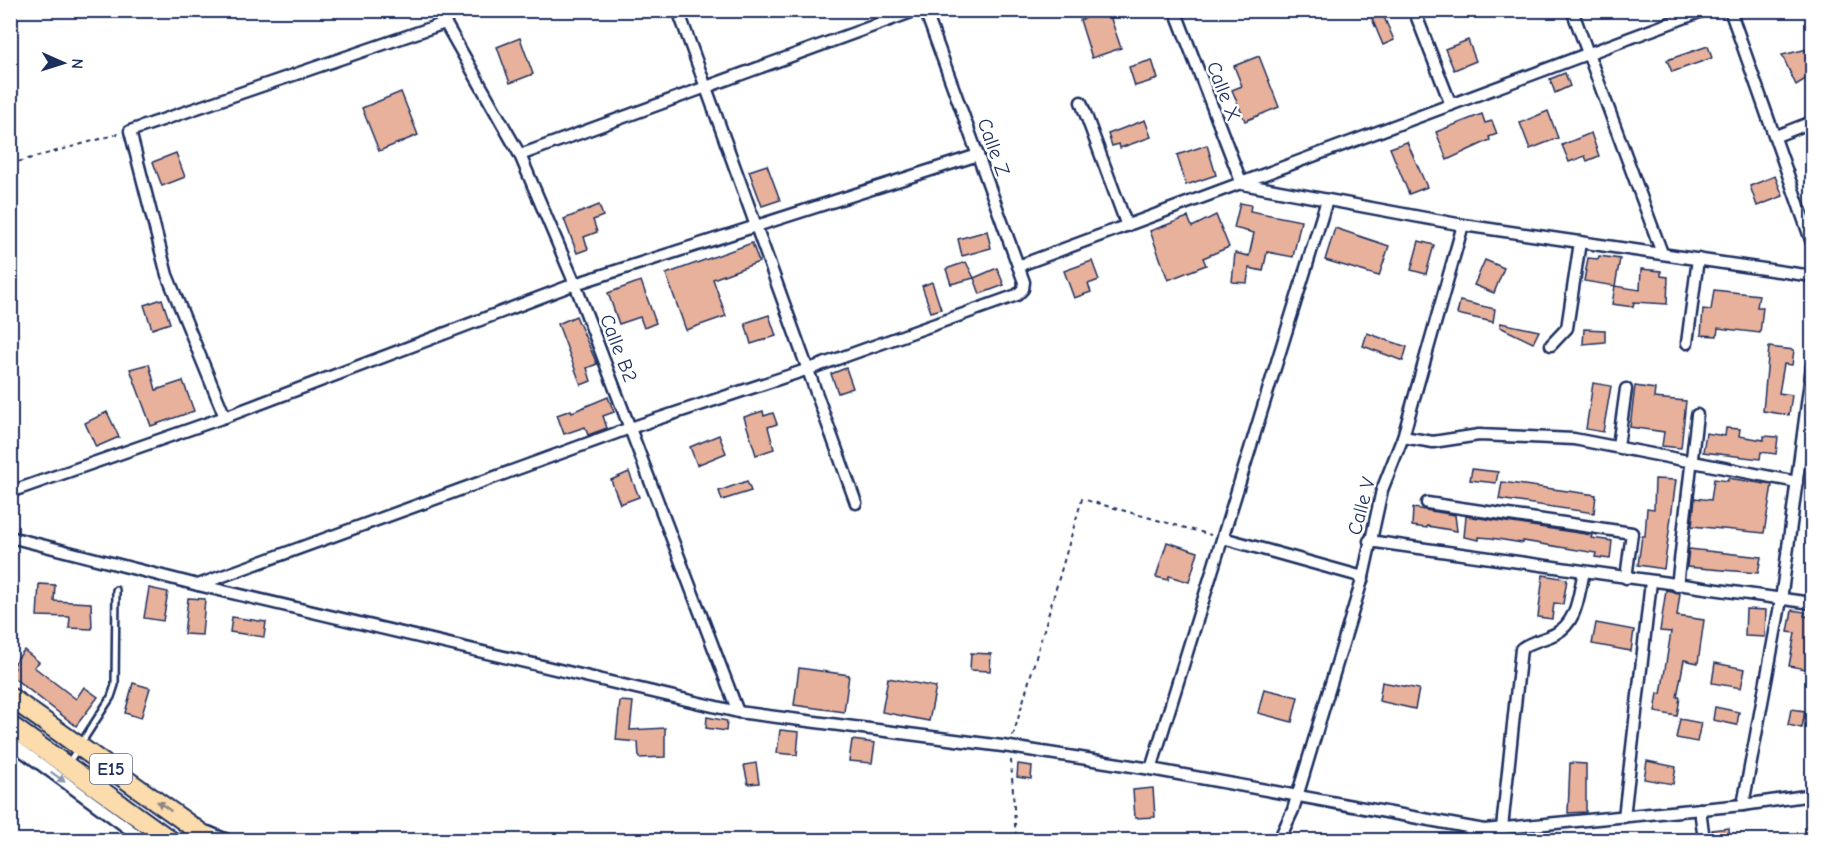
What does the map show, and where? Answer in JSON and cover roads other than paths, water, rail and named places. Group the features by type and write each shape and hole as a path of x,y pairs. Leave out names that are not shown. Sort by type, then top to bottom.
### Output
{"highway":[{"name":"E15","path":"10,697 211,840"},
{"name":"E15","path":"10,725 170,840"}],"street":[{"name":"Calle B2","path":"438,10 520,155 575,284 738,712"},
{"path":"678,10 856,503"},
{"path":"520,155 705,85 917,10"},
{"name":"Calle Z","path":"808,369 1017,295 1023,289 1018,266 925,10"},
{"name":"Calle X","path":"1175,10 1242,184"},
{"path":"1414,10 1451,105"},
{"path":"1572,10 1662,253"},
{"path":"1018,266 1705,10"},
{"path":"1730,10 1812,243"},
{"path":"225,417 167,275 130,131 446,23"},
{"path":"1081,102 1127,226"},
{"path":"1776,136 1812,122"},
{"path":"10,492 225,417 575,284 978,155"},
{"path":"1242,184 1463,225 1812,276"},
{"path":"1151,769 1327,200"},
{"name":"Calle V","path":"1279,840 1296,797 1363,577 1369,541 1382,490 1403,437 1463,225"},
{"path":"1551,345 1567,328 1580,242"},
{"path":"1687,343 1698,259"},
{"path":"1743,805 1781,600 1812,366"},
{"path":"198,585 630,428 808,369"},
{"path":"1618,446 1626,389"},
{"path":"1677,586 1697,415"},
{"path":"1403,437 1433,442 1479,435 1539,437 1618,446 1797,482"},
{"path":"1427,503 1632,534 1626,578"},
{"path":"10,537 198,585 738,712 1010,747 1151,769 1472,828 1502,828 1624,817 1743,805 1812,795"},
{"path":"1222,538 1363,577"},
{"path":"1369,541 1677,586 1812,603"},
{"path":"1502,828 1521,650 1529,643 1557,633 1573,618 1584,572"},
{"path":"1624,817 1651,582"},
{"path":"10,742 144,840"},
{"path":"1700,809 1704,840"},
{"path":"193,826 227,840"},
{"path":"1471,840 1472,828"}],"lane":[{"path":"66,765 111,697 115,685 116,590"}]}
